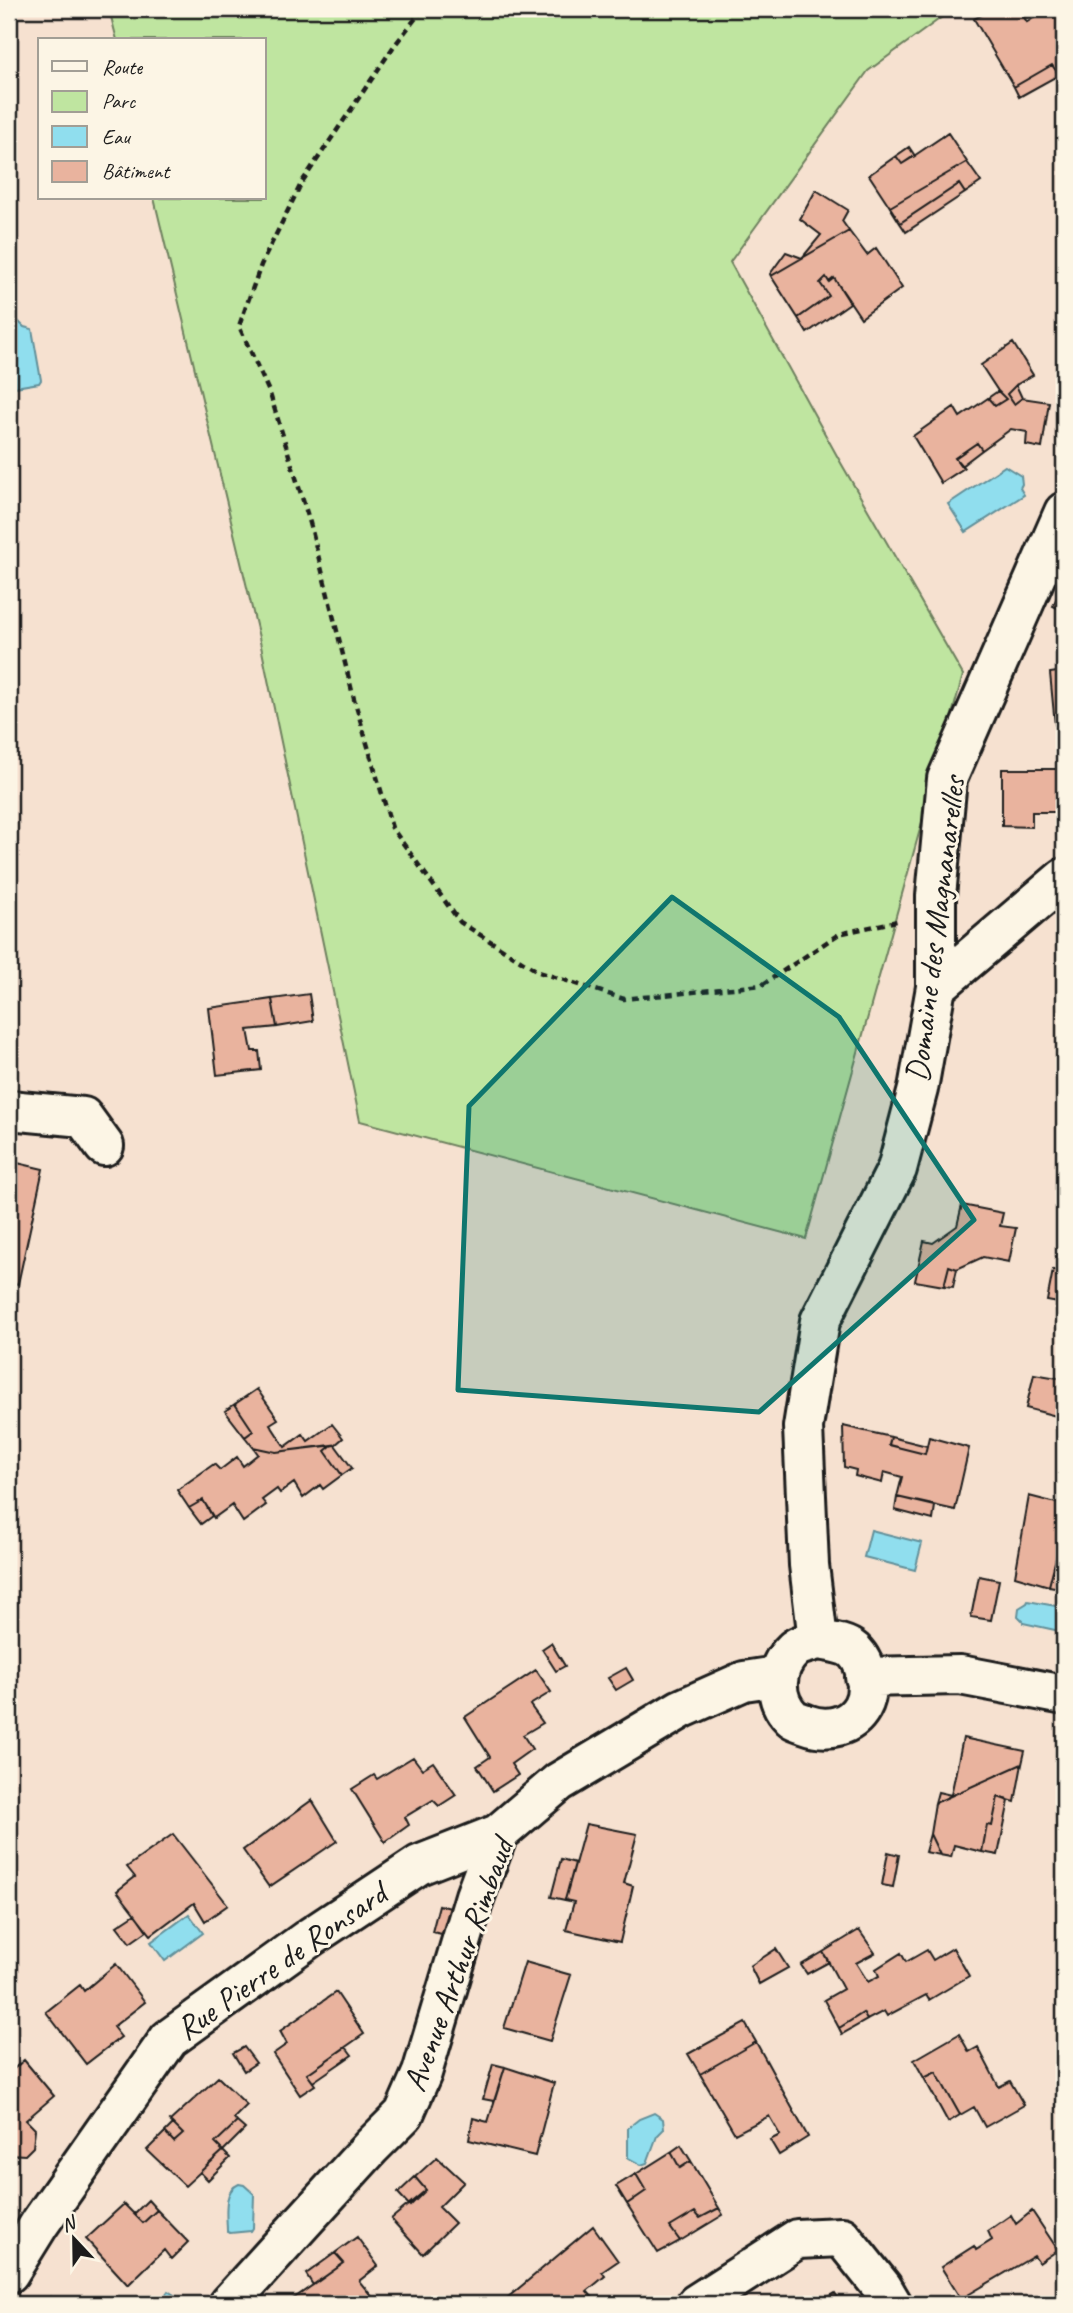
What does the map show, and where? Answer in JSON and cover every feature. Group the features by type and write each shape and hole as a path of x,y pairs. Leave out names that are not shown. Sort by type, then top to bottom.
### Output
{"street":[{"name":"Domaine des Magnanarelles","path":"818,1640 809,1565 803,1427 821,1321 897,1169 918,1089 936,987 936,919 947,779 1064,512"},
{"path":"936,987 1064,878"},
{"path":"9,1110 83,1117 104,1146"},
{"path":"818,1640 853,1650 863,1665 868,1695 861,1710 843,1726 818,1729 792,1719 780,1698 777,1676 783,1662 795,1648 818,1640"},
{"path":"865,1677 960,1675 1064,1695"},
{"name":"Avenue Arthur Rimbaud","path":"228,2304 370,2147 404,2115 422,2073 475,1896 498,1834 559,1782 681,1709 744,1681 777,1676"},
{"name":"Rue Pierre de Ronsard","path":"9,2273 40,2223 169,2039 312,1936 419,1865 498,1834"},
{"path":"696,2304 797,2239 842,2237 882,2287 892,2304"}],"path":[{"path":"423,9 394,46 302,182 261,265 239,326 270,394 310,523 354,699 392,828 460,922 539,972 624,999 762,985 839,934 912,917 936,919"}],"highlighted area":[{"path":"672,897 839,1017 974,1220 759,1412 458,1390 469,1106"}],"green space":[{"path":"109,9 953,9 868,71 730,262 963,675 806,1239 360,1121 261,646 154,200 266,200 266,38 116,38"}],"water":[{"path":"18,321 24,327 32,329 41,380 39,383 15,387 9,354 9,330 13,323"},
{"path":"1005,466 1021,476 1020,488 1024,495 966,532 948,504"},
{"path":"871,1530 922,1543 915,1570 864,1557"},
{"path":"1064,1600 1064,1632 1023,1623 1018,1616 1019,1608 1028,1601 1062,1607"},
{"path":"189,1914 203,1933 165,1961 151,1942"},
{"path":"654,2113 663,2119 664,2129 657,2136 647,2163 641,2165 628,2158 628,2128 639,2119"},
{"path":"239,2184 254,2194 253,2228 251,2231 230,2233 227,2232 228,2198 230,2192"},
{"path":"168,2291 188,2304 159,2304"}],"building":[{"path":"993,9 1019,9 1027,22 1048,9 1064,9 1064,72 1059,75 1052,65 1014,87 974,19"},
{"path":"1052,65 1059,75 1019,97 1014,87"},
{"path":"948,133 967,162 890,207 869,175 896,156 902,164"},
{"path":"909,147 915,156 902,164 896,156"},
{"path":"967,162 981,182 965,193 959,184 900,223 890,207"},
{"path":"959,184 965,193 906,232 900,223"},
{"path":"816,190 848,210 842,221 849,231 802,258 821,235 800,219"},
{"path":"849,231 867,255 876,248 902,288 861,318 834,278 829,282 826,277 820,283 829,296 798,318 771,276"},
{"path":"786,252 802,258 771,276 770,274"},
{"path":"826,277 829,282 834,278 850,303 807,333 798,318 829,296 820,283"},
{"path":"1013,343 1033,375 1007,394 1014,404 1022,398 1049,402 1042,448 1026,445 1027,432 1011,429 982,450 977,443 955,458 964,468 941,483 913,436 954,407 960,417 988,398 995,406 1006,399 981,365"},
{"path":"1016,385 1022,398 1014,404 1007,394"},
{"path":"998,391 1006,399 995,406 988,398"},
{"path":"977,443 982,450 961,466 955,458"},
{"path":"1062,586 1064,587 1064,611 1053,606"},
{"path":"1064,671 1064,724 1055,725 1050,673"},
{"path":"1002,769 1064,769 1064,812 1032,812 1032,827 1002,826"},
{"path":"309,994 313,1021 277,1027 272,999"},
{"path":"272,999 277,1027 248,1030 252,1051 259,1051 261,1070 217,1075 209,1008"},
{"path":"9,1161 43,1169 18,1284 9,1282"},
{"path":"962,1205 1003,1213 1000,1226 1016,1228 1009,1262 983,1257 957,1269 949,1266 944,1286 915,1281 924,1241 933,1243 957,1226"},
{"path":"949,1266 957,1269 953,1287 944,1286"},
{"path":"1053,1270 1064,1272 1064,1304 1047,1301"},
{"path":"1034,1374 1064,1379 1064,1402 1060,1417 1026,1408"},
{"path":"257,1389 278,1419 270,1424 285,1447 303,1434 308,1441 332,1424 343,1438 335,1445 276,1452 253,1447 245,1437 253,1431 235,1404"},
{"path":"235,1404 253,1431 245,1437 225,1411"},
{"path":"843,1426 891,1437 889,1445 925,1454 929,1437 969,1448 955,1510 897,1497 902,1477 884,1472 882,1483 855,1476 856,1470 844,1467"},
{"path":"891,1437 927,1446 925,1454 889,1445"},
{"path":"332,1445 325,1451 342,1475 323,1489 320,1485 303,1498 294,1483 280,1493 277,1489 262,1500 266,1505 243,1522 232,1505 214,1518 203,1500 189,1508 177,1490 214,1464 220,1470 237,1457 243,1466 258,1454 253,1447 276,1452"},
{"path":"335,1445 352,1468 342,1475 325,1451"},
{"path":"1029,1496 1064,1505 1064,1551 1058,1550 1049,1586 1015,1576"},
{"path":"897,1497 935,1506 933,1520 895,1510"},
{"path":"203,1500 212,1516 201,1524 189,1508"},
{"path":"1058,1550 1064,1551 1060,1588 1049,1586"},
{"path":"979,1576 999,1580 991,1620 971,1617"},
{"path":"551,1643 565,1666 556,1671 542,1649"},
{"path":"626,1668 633,1680 616,1690 608,1678"},
{"path":"536,1670 551,1692 530,1705 543,1723 523,1735 532,1749 511,1764 518,1775 493,1791 477,1766 490,1757 465,1717"},
{"path":"963,1738 1025,1751 1022,1764 935,1803 938,1792 951,1795"},
{"path":"413,1757 422,1769 433,1762 456,1795 439,1806 433,1800 405,1817 409,1825 385,1842 352,1789 374,1775 377,1779"},
{"path":"1022,1764 1015,1802 998,1797 992,1826 987,1825 982,1852 954,1845 951,1857 940,1855 930,1834 935,1803"},
{"path":"998,1797 1009,1801 998,1855 982,1852 987,1825 992,1826"},
{"path":"312,1800 337,1841 269,1887 243,1850"},
{"path":"586,1824 637,1834 624,1883 633,1886 620,1942 566,1930 574,1902 565,1900"},
{"path":"173,1834 228,1905 205,1921 194,1903 151,1935 117,1891 135,1877 127,1867"},
{"path":"930,1834 940,1855 925,1852"},
{"path":"888,1852 899,1855 893,1887 882,1885"},
{"path":"561,1859 575,1863 565,1900 551,1897"},
{"path":"439,1905 454,1909 447,1935 432,1932"},
{"path":"135,1914 147,1931 130,1943 117,1926"},
{"path":"859,1930 875,1953 856,1963 868,1982 879,1976 876,1969 901,1953 906,1962 927,1950 933,1960 953,1948 969,1976 929,2000 926,1995 887,2016 884,2011 867,2020 863,2013 839,2028 824,2000 843,1989 823,1952"},
{"path":"776,1949 788,1968 759,1984 750,1966"},
{"path":"823,1952 829,1962 807,1974 801,1965"},
{"path":"525,1962 571,1975 550,2041 504,2028"},
{"path":"116,1964 145,2002 113,2027 121,2037 86,2064 46,2012 80,1985 84,1991"},
{"path":"336,1992 364,2034 307,2074 315,2085 300,2095 273,2054 287,2044 280,2031"},
{"path":"863,2013 867,2020 842,2034 839,2028"},
{"path":"745,2023 756,2042 700,2074 688,2054"},
{"path":"959,2034 969,2052 978,2047 999,2087 1010,2081 1024,2105 985,2127 974,2107 960,2115 936,2072 924,2078 914,2060"},
{"path":"756,2042 808,2137 779,2155 770,2140 780,2135 769,2116 735,2134 700,2074"},
{"path":"244,2047 256,2063 244,2071 233,2053"},
{"path":"346,2047 352,2055 313,2082 307,2074"},
{"path":"24,2060 54,2096 26,2120 35,2129 33,2147 25,2155 9,2154 9,2073"},
{"path":"493,2064 505,2067 494,2101 483,2099"},
{"path":"505,2067 554,2083 535,2156 469,2140 473,2118 488,2122"},
{"path":"936,2072 960,2115 948,2122 924,2078"},
{"path":"218,2077 247,2105 234,2118 237,2122 215,2143 223,2151 185,2186 147,2150 165,2132 174,2142 183,2134 170,2121"},
{"path":"237,2122 245,2129 223,2151 215,2143"},
{"path":"173,2124 183,2134 174,2142 165,2132"},
{"path":"681,2145 691,2161 680,2168 671,2152"},
{"path":"223,2151 230,2158 208,2180 200,2172"},
{"path":"671,2152 680,2168 691,2161 719,2208 700,2218 695,2212 670,2227 680,2241 658,2253 627,2204 646,2191 636,2174"},
{"path":"437,2157 464,2182 439,2207 455,2223 423,2254 391,2219 426,2190 415,2177"},
{"path":"636,2174 646,2191 627,2204 616,2186"},
{"path":"415,2177 426,2190 410,2206 398,2193"},
{"path":"148,2200 157,2210 143,2223 134,2214"},
{"path":"124,2204 143,2223 157,2210 188,2242 171,2259 164,2250 128,2285 86,2239"},
{"path":"719,2208 723,2215 680,2241 670,2227 695,2212 700,2218"},
{"path":"1032,2211 1058,2250 1039,2263 1034,2256 961,2299 941,2267 974,2246 976,2250 992,2240 988,2231 1011,2215 1016,2224"},
{"path":"593,2226 618,2261 602,2272 605,2276 587,2291 593,2298 586,2304 510,2304 506,2299"},
{"path":"357,2237 378,2266 359,2281 374,2299 366,2304 286,2304 344,2263 335,2253"},
{"path":"335,2253 344,2263 313,2285 306,2274"},
{"path":"835,2293 842,2304 817,2304"},
{"path":"50,2297 56,2304 42,2304"}]}
